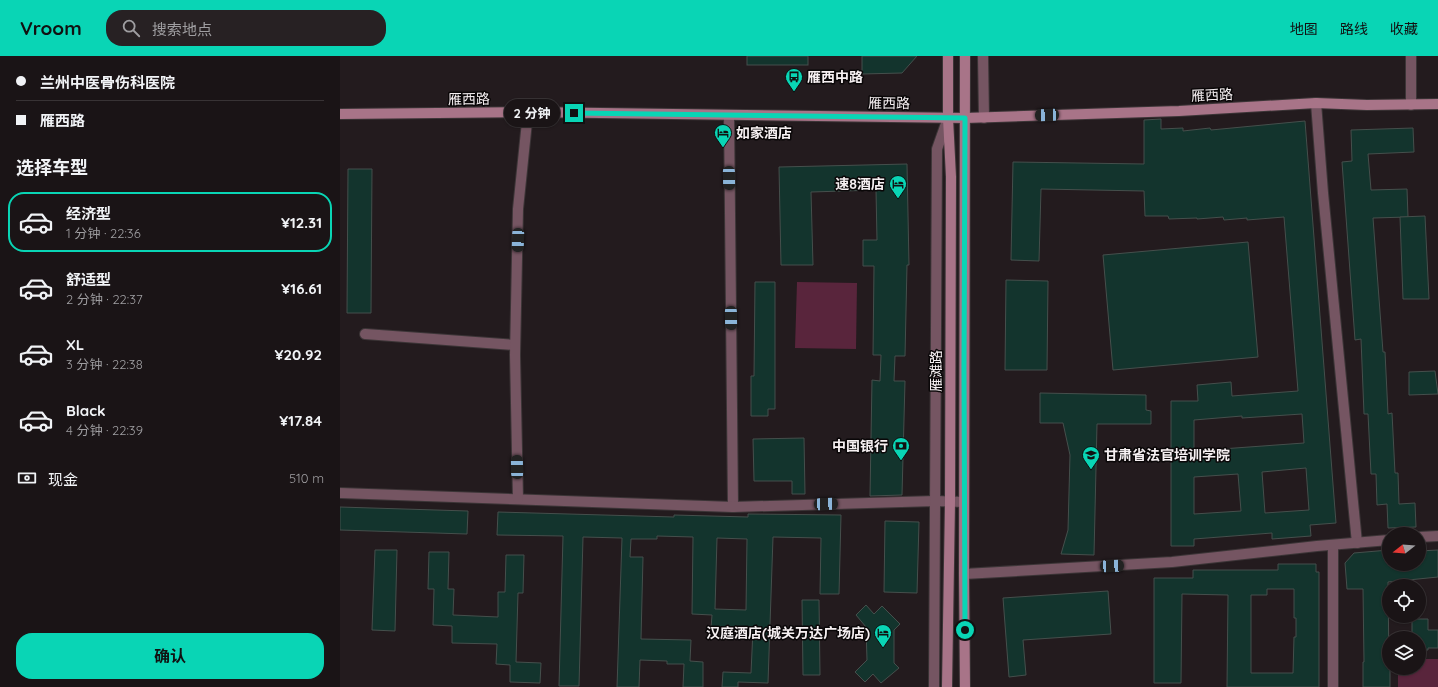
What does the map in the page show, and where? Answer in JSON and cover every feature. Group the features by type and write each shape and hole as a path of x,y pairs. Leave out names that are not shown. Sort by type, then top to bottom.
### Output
{"main road":[{"name":"雁滩路","path":"947,687 950,502 951,178 948,118 948,56"},
{"name":"雁滩路","path":"965,56 965,687"},
{"name":"雁西路","path":"340,114 528,112 984,118 1179,111 1316,103 1411,105 1438,104"}],"street":[{"path":"983,56 984,118"},
{"path":"1411,56 1411,105"},
{"path":"1316,103 1323,193 1357,543"},
{"path":"518,499 515,345 518,209 528,112"},
{"path":"729,115 734,507"},
{"path":"934,687 937,149 948,118"},
{"path":"365,334 515,345"},
{"path":"340,493 734,507 935,501 964,502"},
{"path":"1426,537 1438,536"},
{"path":"964,574 1172,562 1382,541"},
{"path":"1333,545 1333,687"}],"shaded area":[{"path":"797,282 857,283 856,349 795,348"},
{"path":"1426,659 1438,659 1438,687 1398,687 1398,675 1426,675"}],"building":[{"path":"747,56 808,56 808,65 747,65"},
{"path":"862,56 917,56 902,73 862,74"},
{"path":"1161,119 1161,129 1183,128 1183,131 1210,128 1211,130 1305,121 1336,523 1310,525 1311,536 1272,539 1272,533 1194,539 1194,546 1171,546 1171,401 1198,401 1197,385 1231,382 1232,396 1298,391 1284,217 1247,220 1247,218 1224,220 1223,217 1169,219 1168,216 1145,216 1144,191 1041,189 1039,261 1011,260 1013,162 1144,164 1144,120","holes":["1302,414 1304,443 1194,451 1194,420 1242,416 1242,418","1306,468 1309,510 1265,513 1262,472","1238,474 1241,511 1194,514 1194,477"]},
{"path":"1413,128 1414,152 1368,154 1371,190 1407,189 1408,217 1373,218 1383,352 1385,352 1388,414 1392,413 1395,473 1398,473 1399,504 1415,503 1416,527 1388,527 1387,504 1377,505 1376,474 1371,474 1368,414 1364,414 1361,339 1355,340 1342,162 1352,161 1351,130"},
{"path":"907,164 909,265 907,265 905,356 895,356 894,381 905,381 902,495 870,496 872,380 880,381 881,355 873,355 874,266 863,266 863,240 877,240 876,190 811,192 813,265 781,265 779,167"},
{"path":"348,169 372,169 371,313 347,313"},
{"path":"1425,216 1429,299 1403,299 1400,217"},
{"path":"1248,242 1258,357 1113,370 1103,255"},
{"path":"1006,280 1048,281 1047,370 1005,370"},
{"path":"755,282 775,282 775,409 768,409 768,416 751,416 751,376 754,376"},
{"path":"1435,371 1438,394 1409,395 1409,372"},
{"path":"1040,393 1146,395 1146,410 1151,411 1151,424 1097,424 1094,555 1061,554 1068,530 1070,455 1063,423 1040,423"},
{"path":"804,438 805,494 792,494 792,481 754,481 753,439"},
{"path":"340,507 468,511 467,534 340,530"},
{"path":"498,512 674,517 674,515 748,517 748,514 841,515 839,594 820,594 821,538 773,537 768,683 738,682 738,687 722,687 723,672 751,673 753,629 711,628 712,615 692,614 693,537 657,536 657,539 631,539 630,557 643,557 641,639 691,640 690,661 703,662 703,687 683,687 684,664 667,664 667,661 640,660 639,687 617,687 622,538 583,537 579,686 559,686 563,536 497,535","holes":["717,538 747,539 746,610 715,609"]},
{"path":"885,521 919,522 917,593 884,592"},
{"path":"375,550 397,550 395,631 372,630"},
{"path":"1438,550 1438,577 1418,579 1382,579 1382,623 1388,623 1389,631 1382,631 1382,675 1390,675 1390,687 1363,687 1363,589 1347,589 1345,563 1354,553 1382,551 1382,571 1426,571 1426,551"},
{"path":"429,552 449,552 448,589 454,589 453,615 498,617 498,592 505,592 506,555 524,555 523,593 518,593 516,662 541,663 540,683 510,682 510,665 496,664 497,644 452,643 452,626 433,625 434,589 428,589"},
{"path":"1278,564 1316,564 1316,572 1319,572 1319,687 1227,687 1228,595 1182,594 1181,683 1154,683 1154,578 1193,578 1193,570 1278,570","holes":["1267,589 1294,589 1294,618 1296,618 1296,637 1294,637 1293,673 1251,673 1251,595 1267,595"]},
{"path":"1108,591 1111,634 1023,640 1026,675 1009,677 1003,598"},
{"path":"802,600 819,600 820,675 803,675"},
{"path":"866,605 874,614 882,606 900,624 894,630 894,663 899,668 881,683 873,674 865,682 855,672 867,660 866,627 856,615"},
{"path":"1426,619 1428,619 1428,630 1438,630 1438,648 1428,648 1428,650 1426,650 1426,631 1412,631 1412,623 1426,623"}],"place":[{"name":"雁西中路","path":"794,92"},
{"name":"如家酒店","path":"723,148"},
{"name":"速8酒店","path":"898,199"},
{"name":"中国银行","path":"901,461"},
{"name":"甘肃省法官培训学院","path":"1091,470"},
{"name":"汉庭酒店(城关万达广场店)","path":"883,648"}],"route":[{"path":"574,113 965,118 965,630"}]}
